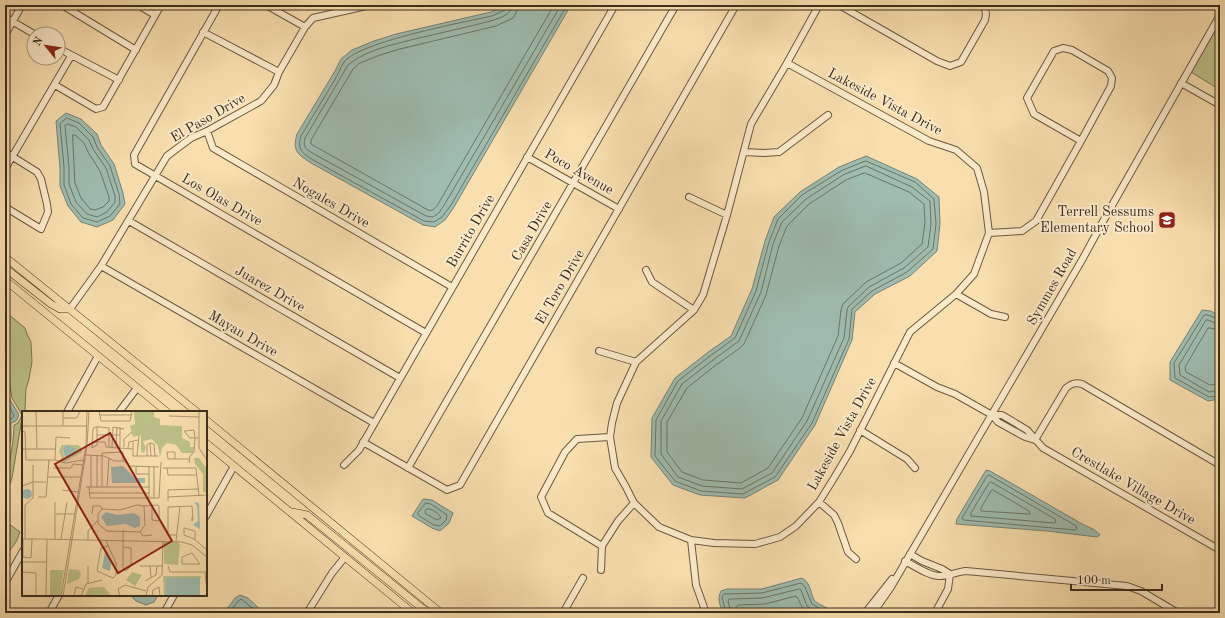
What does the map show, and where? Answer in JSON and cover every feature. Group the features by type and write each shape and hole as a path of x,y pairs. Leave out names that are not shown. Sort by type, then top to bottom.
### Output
{"main road":[{"path":"5,257 196,411"},
{"path":"5,268 51,304 60,309 70,309"},
{"path":"5,280 166,411"},
{"path":"207,421 441,613"},
{"path":"207,444 413,613"},
{"path":"290,511 307,515 423,609 431,613"}],"street":[{"path":"5,34 22,5"},
{"path":"62,5 136,50"},
{"path":"138,5 155,15"},
{"path":"55,85 96,109 103,107 161,5"},
{"path":"219,5 203,32 279,72"},
{"path":"266,5 305,27"},
{"name":"El Paso Drive","path":"70,309 101,266 167,156 191,138 207,131 261,101 274,85 279,72 305,27 313,18 371,5"},
{"name":"Burrito Drive","path":"344,465 359,450 615,5"},
{"name":"Casa Drive","path":"408,468 676,5"},
{"name":"El Toro Drive","path":"363,442 447,490 460,485 736,5"},
{"name":"Lakeside Vista Drive","path":"787,63 929,141 956,150 977,168 984,192 989,233 974,274 956,294 910,332 850,451 819,502 796,526 780,537 755,544 714,543 691,540 659,527 634,503 615,468 610,437 612,423 617,403 636,362 694,310 703,295 727,216 751,124 819,5"},
{"path":"839,5 937,61 950,66 961,62 984,20 986,14 984,5"},
{"name":"Symmes Road","path":"873,613 891,587 1082,260 1220,15"},
{"path":"5,17 26,29"},
{"name":"Los Olas Drive","path":"203,32 134,155 135,164 426,333"},
{"path":"989,233 1022,231 1036,221 1081,141 1111,86 1112,78 1108,71 1072,50 1063,48 1054,51 1027,98 1034,114 1081,141"},
{"path":"66,53 119,80"},
{"path":"5,169 72,56"},
{"path":"1181,83 1220,105"},
{"path":"744,152 779,152 828,115"},
{"name":"Nogales Drive","path":"207,131 214,148 452,287"},
{"path":"5,152 37,172 41,179 48,212 41,229 5,207"},
{"name":"Poco Avenue","path":"527,157 619,209"},
{"path":"689,197 727,216"},
{"name":"Juarez Drive","path":"129,221 400,378"},
{"name":"Mayan Drive","path":"101,266 374,423"},
{"path":"646,270 652,282 694,310"},
{"path":"956,294 991,314 1005,317"},
{"path":"599,351 636,362"},
{"path":"68,411 98,356"},
{"name":"Crestlake Village Drive","path":"894,363 937,387 955,394 992,415 1002,415 1027,430 1043,448 1220,550"},
{"path":"1035,440 1066,388 1069,385 1078,383 1220,465"},
{"path":"120,411 137,388"},
{"path":"860,430 907,459 915,468"},
{"path":"602,546 548,513 541,497 565,452 577,439 610,437"},
{"path":"207,514 234,466"},
{"path":"819,502 834,515 838,522 848,552 856,559"},
{"path":"601,570 602,546 618,521 634,503"},
{"path":"691,540 696,586 706,613"},
{"path":"5,583 22,553"},
{"path":"910,554 950,574"},
{"path":"307,613 332,573 345,557"},
{"path":"905,561 939,577 966,571 1118,584 1134,588 1178,613"},
{"name":"Symmes Road","path":"865,613 901,568"},
{"path":"935,613 948,589 950,574"},
{"path":"563,613 583,578"},
{"path":"49,613 58,596"},
{"path":"164,613 173,596"}],"green space":[{"path":"1220,22 1220,90 1191,72"},
{"path":"5,314 8,314 25,328 31,342 32,362 26,389 25,410 22,411 22,415 12,398 9,380 5,375"},
{"path":"22,415 12,478 5,498 6,480 13,444 14,425 18,423"},
{"path":"5,521 20,532 16,542 5,557"}],"water":[{"path":"504,5 571,5 445,220 435,227 423,225 311,163 297,152 295,145 297,134 341,59 352,50 396,34 491,12 503,7"},
{"path":"66,113 81,119 97,134 101,145 114,164 123,193 125,204 113,220 97,227 81,222 68,206 60,186 56,121"},
{"path":"866,156 917,179 939,197 940,224 937,251 910,276 875,294 855,312 852,340 815,425 778,480 745,498 700,495 673,485 651,457 652,418 675,378 731,336 752,289 765,241 774,217 800,192 839,167"},
{"path":"1202,310 1211,311 1220,316 1220,399 1208,401 1170,380 1170,362"},
{"path":"5,379 9,398 19,415 16,421 11,423 11,439 6,459 5,472"},
{"path":"986,470 1092,529 1100,535 1097,537 1047,531 956,524 957,519"},
{"path":"423,499 432,500 453,513 449,523 440,531 412,516"},
{"path":"802,578 809,585 814,600 831,610 832,613 723,613 719,599 721,591 727,589 762,589"},
{"path":"240,595 248,598 264,613 224,613 235,598"},
{"path":"131,596 157,596 154,602 146,605 136,601"}],"place":[{"name":"Terrell Sessums Elementary School","path":"1167,220"}]}
